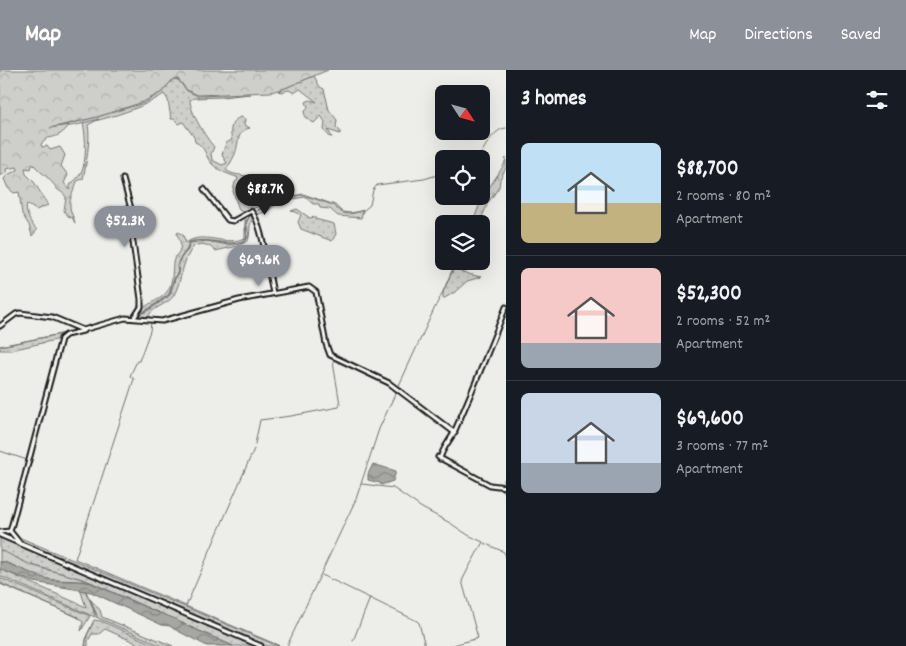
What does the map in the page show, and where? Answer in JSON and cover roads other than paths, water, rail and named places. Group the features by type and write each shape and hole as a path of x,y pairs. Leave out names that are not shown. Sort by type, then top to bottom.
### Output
{"street":[{"path":"123,179 134,220 132,228 142,299 141,307 134,318"},
{"path":"204,189 228,220 233,221 251,210 254,214 273,293"},
{"path":"10,531 61,339 66,335 125,318 162,321 239,300 306,287 312,288 316,292 326,344 330,355 389,383 455,433"},
{"path":"506,306 455,433 439,458 490,485 506,487"},
{"path":"0,326 20,313 52,317 83,330"},
{"path":"0,534 10,531"},
{"path":"10,531 19,543"},
{"path":"0,534 261,646"}],"water":[{"path":"373,464 396,471 393,481 381,485 380,483 368,480 368,474"},
{"path":"0,561 50,579 91,583 176,619 233,646 207,646 170,626 162,625 91,592 34,582 4,571 0,569"}],"waterway":[{"path":"483,150 497,132 506,128"},
{"path":"256,211 274,200 303,194 335,205 342,212 351,213 364,210 370,205 373,190 377,185 424,179 435,176"},
{"path":"139,314 169,295 174,278 178,272 179,261 187,250 189,243 196,241 228,244 242,242 247,238 246,223 250,214"},
{"path":"287,646 356,499 379,429 452,270"},
{"path":"114,320 133,315"},
{"path":"151,322 150,331 139,361 137,361 130,376 134,379 75,559 280,646"},
{"path":"0,346 76,331"},
{"path":"255,444 260,420 339,407 333,362"},
{"path":"186,606 254,449"},
{"path":"0,451 27,460"},
{"path":"501,485 506,477"},
{"path":"362,484 393,488 422,508 483,542 462,581 478,638 450,646"},
{"path":"500,489 506,494"},
{"path":"484,543 504,552 506,557"},
{"path":"322,575 417,621 425,646"},
{"path":"0,584 78,617"},
{"path":"86,591 96,615"},
{"path":"353,641 370,598"},
{"path":"85,646 87,635 93,623"}]}
